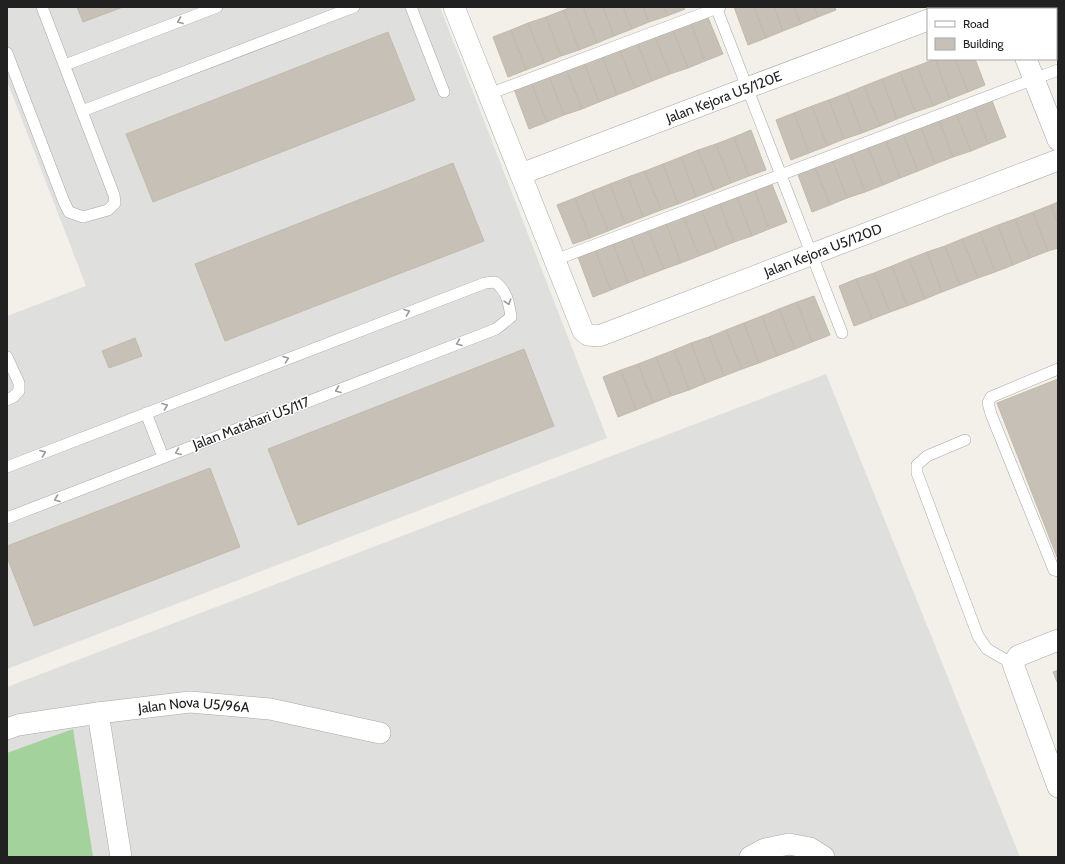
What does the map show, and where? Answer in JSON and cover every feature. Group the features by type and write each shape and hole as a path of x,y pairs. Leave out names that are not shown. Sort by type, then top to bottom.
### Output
{"street":[{"path":"461,9 489,94 555,260"},
{"name":"Jalan Kejora U5/120E","path":"520,174 927,20"},
{"path":"1026,60 1058,140"},
{"name":"Jalan Kejora U5/120D","path":"555,260 583,331 588,335 599,336 1058,160"},
{"path":"1058,640 1018,656 1013,664 1058,787"},
{"name":"Jalan Nova U5/96A","path":"7,729 18,725 98,713 190,702 270,709 380,733"},
{"path":"98,713 121,857"},
{"path":"750,857 765,850 789,844 810,848 824,857"}],"lane":[{"path":"7,53 69,212 83,217 108,210 115,203 114,195 42,7"},
{"path":"65,65 217,7"},
{"path":"82,111 354,7"},
{"path":"412,7 444,92"},
{"path":"489,94 718,8 747,88 842,333"},
{"path":"555,260 1058,70"},
{"name":"Jalan Matahari U5/117","path":"7,518 496,329 511,317 509,303 501,287 495,282 486,283 146,414"},
{"path":"7,357 19,383 19,391 7,400"},
{"path":"1058,369 991,397 988,403 991,414 1054,570 1058,571"},
{"path":"7,467 146,414 163,458"},
{"path":"965,440 927,456 917,465 917,473 978,636 987,649 1013,664"}],"shaded area":[{"path":"7,7 440,7 607,438 7,669 7,316 86,286 7,81"},
{"path":"826,374 1020,857 7,857 7,687"}],"green space":[{"path":"73,729 93,857 7,857 7,753"}],"building":[{"path":"77,7 123,7 83,22"},
{"path":"571,7 583,7 597,43 579,50 564,10"},
{"path":"583,7 603,7 614,36 597,43"},
{"path":"603,7 623,7 632,29 614,36"},
{"path":"623,7 643,7 649,22 632,29"},
{"path":"643,7 664,7 667,16 649,22"},
{"path":"664,7 684,7 685,9 667,16"},
{"path":"734,7 754,7 766,38 748,45"},
{"path":"754,7 774,7 783,31 766,38"},
{"path":"774,7 794,7 801,24 783,31"},
{"path":"794,7 814,7 818,17 801,24"},
{"path":"814,7 835,7 836,10 818,17"},
{"path":"564,10 579,50 561,56 546,17"},
{"path":"1058,10 1058,54 1057,51"},
{"path":"707,15 723,54 705,61 690,21"},
{"path":"546,17 561,56 544,63 528,23"},
{"path":"690,21 705,61 688,68 672,28"},
{"path":"528,23 544,63 526,70 511,30"},
{"path":"672,28 688,68 670,74 654,35"},
{"path":"511,30 526,70 508,77 493,37"},
{"path":"388,32 415,100 153,202 126,134"},
{"path":"654,35 670,74 652,81 637,42"},
{"path":"637,42 652,81 635,88 619,48"},
{"path":"619,48 635,88 617,95 602,55"},
{"path":"602,55 617,95 599,102 584,62"},
{"path":"935,60 955,60 968,92 950,99"},
{"path":"935,60 950,99 933,106 917,66"},
{"path":"955,60 975,60 985,85 968,92"},
{"path":"584,62 599,102 582,109 566,69"},
{"path":"917,66 933,106 915,112 900,72"},
{"path":"566,69 582,109 564,115 549,76"},
{"path":"900,72 915,112 897,119 882,79"},
{"path":"549,76 564,115 547,122 531,82"},
{"path":"882,79 897,119 880,126 864,86"},
{"path":"531,82 547,122 529,129 514,89"},
{"path":"864,86 880,126 862,133 847,93"},
{"path":"847,93 862,133 844,139 829,100"},
{"path":"991,98 1006,137 988,144 973,104"},
{"path":"829,100 844,139 827,146 812,106"},
{"path":"973,104 988,144 971,151 955,111"},
{"path":"812,106 827,146 809,153 794,113"},
{"path":"955,111 971,151 953,157 938,118"},
{"path":"794,113 809,153 791,160 776,120"},
{"path":"938,118 953,157 935,164 920,125"},
{"path":"920,125 935,164 918,171 902,131"},
{"path":"751,130 766,170 749,176 734,137"},
{"path":"902,131 918,171 900,178 885,138"},
{"path":"734,137 749,176 731,183 716,144"},
{"path":"885,138 900,178 883,185 867,145"},
{"path":"716,144 731,183 714,190 698,150"},
{"path":"867,145 883,185 865,192 850,152"},
{"path":"698,150 714,190 696,197 681,157"},
{"path":"850,152 865,192 847,198 832,159"},
{"path":"681,157 696,197 678,204 663,164"},
{"path":"832,159 847,198 830,205 814,165"},
{"path":"453,163 484,241 225,341 195,264"},
{"path":"663,164 678,204 661,210 645,171"},
{"path":"814,165 830,205 812,212 797,172"},
{"path":"645,171 661,210 643,217 628,177"},
{"path":"628,177 643,217 625,224 610,184"},
{"path":"771,182 787,222 769,229 754,189"},
{"path":"610,184 625,224 608,231 592,191"},
{"path":"754,189 769,229 752,236 736,195"},
{"path":"592,191 608,231 590,238 575,198"},
{"path":"736,195 752,236 734,242 719,202"},
{"path":"575,198 590,238 573,244 557,205"},
{"path":"719,202 734,242 717,249 701,209"},
{"path":"1058,202 1058,224 1051,205"},
{"path":"1051,205 1058,224 1058,248 1048,251 1033,212"},
{"path":"701,209 717,249 699,256 683,216"},
{"path":"1033,212 1048,251 1030,258 1015,219"},
{"path":"683,216 699,256 681,263 666,223"},
{"path":"1015,219 1030,258 1013,265 998,225"},
{"path":"666,223 681,263 664,269 648,230"},
{"path":"998,225 1013,265 995,272 980,232"},
{"path":"648,230 664,269 646,276 630,236"},
{"path":"980,232 995,272 978,278 962,239"},
{"path":"630,236 646,276 628,283 613,243"},
{"path":"962,239 978,278 960,285 945,246"},
{"path":"613,243 628,283 611,290 595,250"},
{"path":"945,246 960,285 942,292 927,252"},
{"path":"595,250 611,290 593,297 578,257"},
{"path":"927,252 942,292 925,299 909,259"},
{"path":"909,259 925,299 907,306 892,266"},
{"path":"892,266 907,306 890,312 874,273"},
{"path":"874,273 890,312 872,319 856,279"},
{"path":"856,279 872,319 854,326 839,286"},
{"path":"814,296 830,335 812,342 797,302"},
{"path":"797,302 812,342 795,349 779,309"},
{"path":"779,309 795,349 777,356 762,316"},
{"path":"762,316 777,356 759,363 744,323"},
{"path":"744,323 759,363 742,369 726,330"},
{"path":"726,330 742,369 724,376 709,337"},
{"path":"709,337 724,376 706,383 691,343"},
{"path":"135,338 142,356 109,368 102,351"},
{"path":"691,343 706,383 689,390 674,350"},
{"path":"524,349 554,426 298,525 268,449"},
{"path":"674,350 689,390 671,396 656,357"},
{"path":"656,357 671,396 653,403 638,364"},
{"path":"638,364 653,403 636,410 621,370"},
{"path":"621,370 636,410 618,417 603,377"},
{"path":"1058,379 1058,557 1057,557 997,403"},
{"path":"210,468 240,547 34,626 7,557 7,546"},
{"path":"1058,670 1058,684 1053,672"}]}
